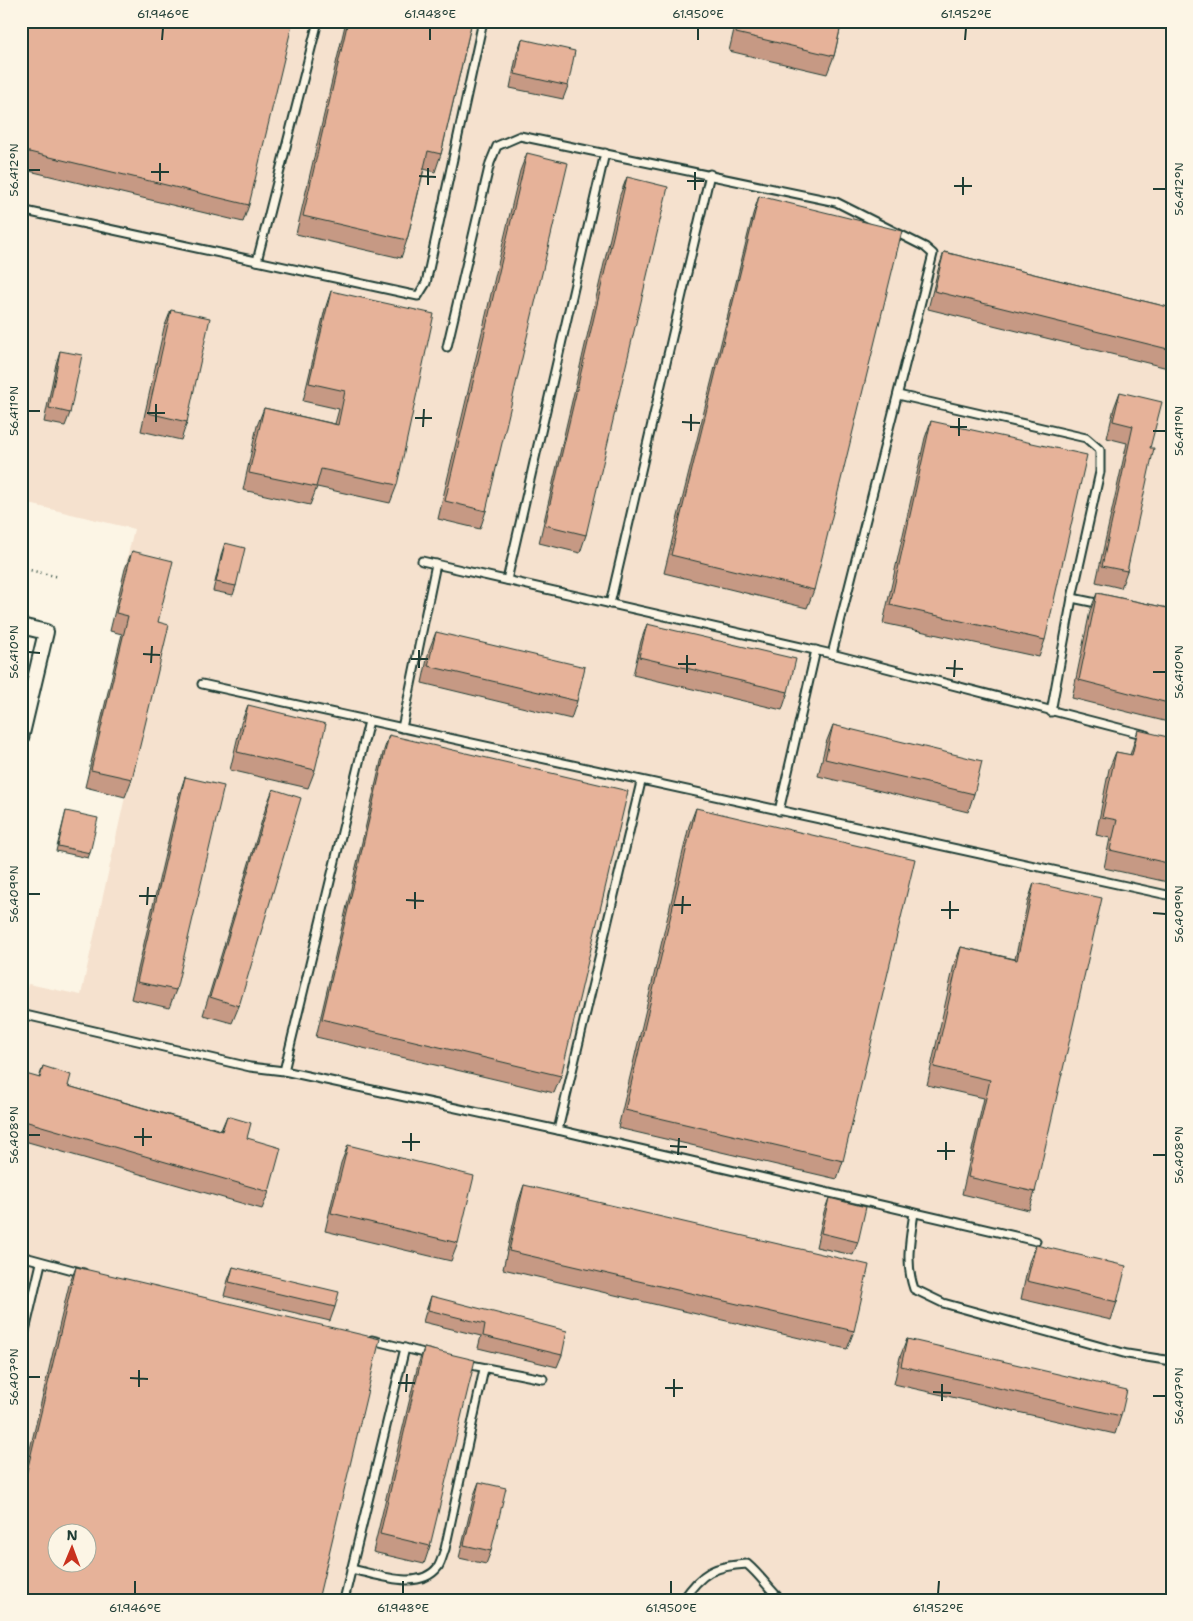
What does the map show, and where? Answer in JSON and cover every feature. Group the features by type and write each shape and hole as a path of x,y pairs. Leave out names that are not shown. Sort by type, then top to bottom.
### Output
{"street":[{"path":"21,626 46,632 21,738"}],"lane":[{"path":"257,261 318,21"},
{"path":"21,210 418,296 426,283 483,21"},
{"path":"447,347 490,163 497,146 520,136 710,174 836,202 884,226 933,254 832,654"},
{"path":"507,580 605,153"},
{"path":"610,604 710,174"},
{"path":"898,395 1086,438 1100,450 1100,472 1072,598 1051,712"},
{"path":"422,561 816,650 1153,737"},
{"path":"402,728 436,564"},
{"path":"1072,598 1108,606"},
{"path":"779,811 816,650"},
{"path":"202,684 641,782 1172,896"},
{"path":"284,1071 369,721"},
{"path":"558,1130 641,782"},
{"path":"21,1014 250,1067 284,1071 558,1130 1036,1241"},
{"path":"914,1213 908,1250 909,1274 914,1289 943,1302 1044,1331 1127,1354 1172,1361"},
{"path":"21,1256 41,1263 89,1274"},
{"path":"21,1348 41,1263"},
{"path":"367,1339 440,1357"},
{"path":"344,1600 405,1348"},
{"path":"458,1362 484,1369 543,1379"},
{"path":"351,1569 390,1578 411,1580 427,1576 438,1567 445,1549 484,1369"},
{"path":"683,1600 706,1573 724,1566 747,1564 762,1577 771,1591 781,1600"}],"path":[{"path":"21,568 59,577"}],"shaded area":[{"path":"21,21 1172,21 1172,1600 21,1600 21,1016 28,984 81,995 125,797 85,787 122,634 110,631 134,529 21,502"}],"building":[{"path":"21,21 293,21 249,205 21,150"},
{"path":"348,21 472,21 441,154 428,151 407,240 303,216"},
{"path":"739,21 842,21 834,56 736,33"},
{"path":"522,39 575,51 568,86 515,74"},
{"path":"527,153 568,163 486,511 445,501"},
{"path":"627,177 668,187 586,535 545,525"},
{"path":"759,196 902,231 814,590 671,555"},
{"path":"944,252 1172,308 1172,350 934,291"},
{"path":"331,291 434,314 397,485 321,469 316,487 249,473 264,408 338,425 345,391 309,383"},
{"path":"171,310 210,318 187,422 148,413"},
{"path":"60,351 82,355 70,413 49,408"},
{"path":"1120,392 1162,402 1150,448 1154,448 1127,571 1102,566 1133,426 1113,421"},
{"path":"931,421 1087,455 1045,640 890,605"},
{"path":"225,543 245,548 236,586 216,582"},
{"path":"132,551 173,561 158,622 169,625 132,779 91,770 128,616 116,613"},
{"path":"1097,593 1172,609 1172,704 1079,680"},
{"path":"647,624 796,659 788,692 639,657"},
{"path":"436,632 585,667 577,701 428,666"},
{"path":"248,705 326,724 315,770 237,752"},
{"path":"833,725 982,761 974,794 825,759"},
{"path":"1138,730 1172,738 1172,799 1168,816 1172,816 1172,864 1110,850 1117,820 1102,817 1116,752 1132,755"},
{"path":"389,735 628,791 561,1076 322,1019"},
{"path":"185,777 224,786 176,990 137,982"},
{"path":"273,789 301,798 239,1006 210,997"},
{"path":"696,808 915,859 843,1161 625,1110"},
{"path":"66,811 98,818 90,853 58,846"},
{"path":"1034,883 1102,898 1035,1192 968,1177 990,1080 934,1067 961,947 1017,960"},
{"path":"43,1066 71,1075 68,1086 222,1131 227,1116 251,1123 247,1138 281,1148 269,1192 21,1120 22,1073 40,1078"},
{"path":"348,1145 474,1176 458,1243 331,1213"},
{"path":"524,1185 869,1265 854,1331 509,1251"},
{"path":"829,1198 866,1207 858,1242 821,1233"},
{"path":"1036,1245 1126,1266 1117,1302 1027,1281"},
{"path":"76,1267 380,1339 318,1600 21,1600 21,1496"},
{"path":"233,1267 339,1292 335,1307 229,1282"},
{"path":"431,1296 567,1331 562,1355 483,1336 485,1324 428,1310"},
{"path":"907,1339 1127,1390 1121,1416 901,1366"},
{"path":"424,1348 475,1360 430,1546 380,1534"},
{"path":"479,1482 506,1488 491,1551 464,1545"}]}
